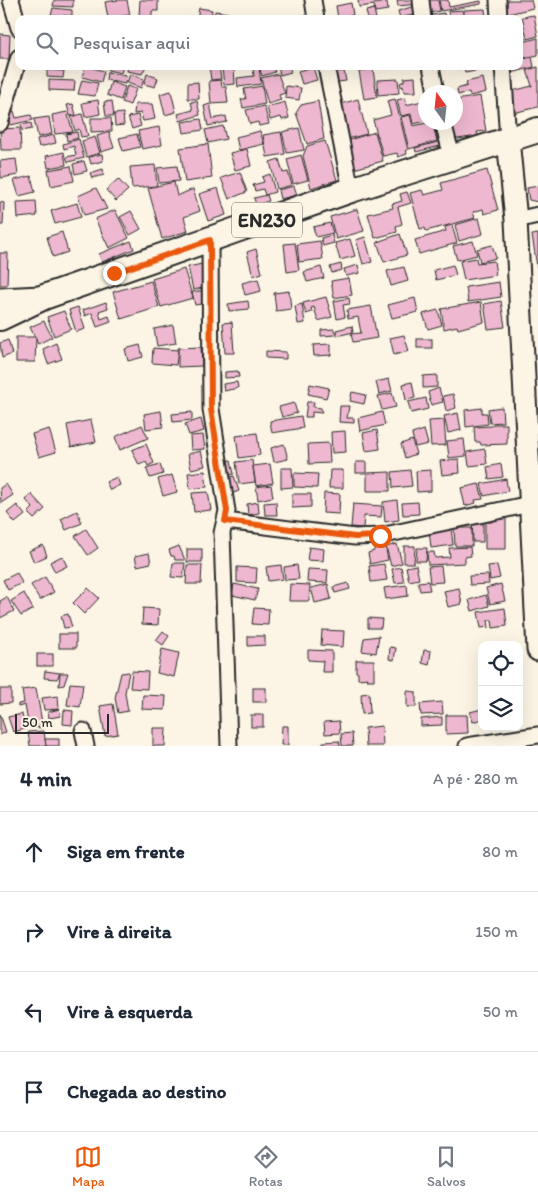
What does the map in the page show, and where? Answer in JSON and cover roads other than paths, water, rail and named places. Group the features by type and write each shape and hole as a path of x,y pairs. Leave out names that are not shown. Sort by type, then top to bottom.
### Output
{"main road":[{"name":"EN230","path":"0,318 44,297 351,190 538,130"}],"street":[{"path":"11,0 15,15"},
{"path":"312,0 315,15"},
{"path":"421,0 423,15"},
{"path":"498,0 499,15"},
{"path":"0,123 15,70"},
{"path":"327,70 351,190"},
{"path":"432,70 435,85"},
{"path":"503,70 516,220 538,650"},
{"path":"445,130 452,157"},
{"path":"516,220 538,215"},
{"path":"210,240 211,409 227,511 222,533 229,746"},
{"path":"0,299 44,297"},
{"path":"225,521 355,537 380,536 530,504"},
{"path":"83,730 86,746"},
{"path":"467,746 538,735"}]}
